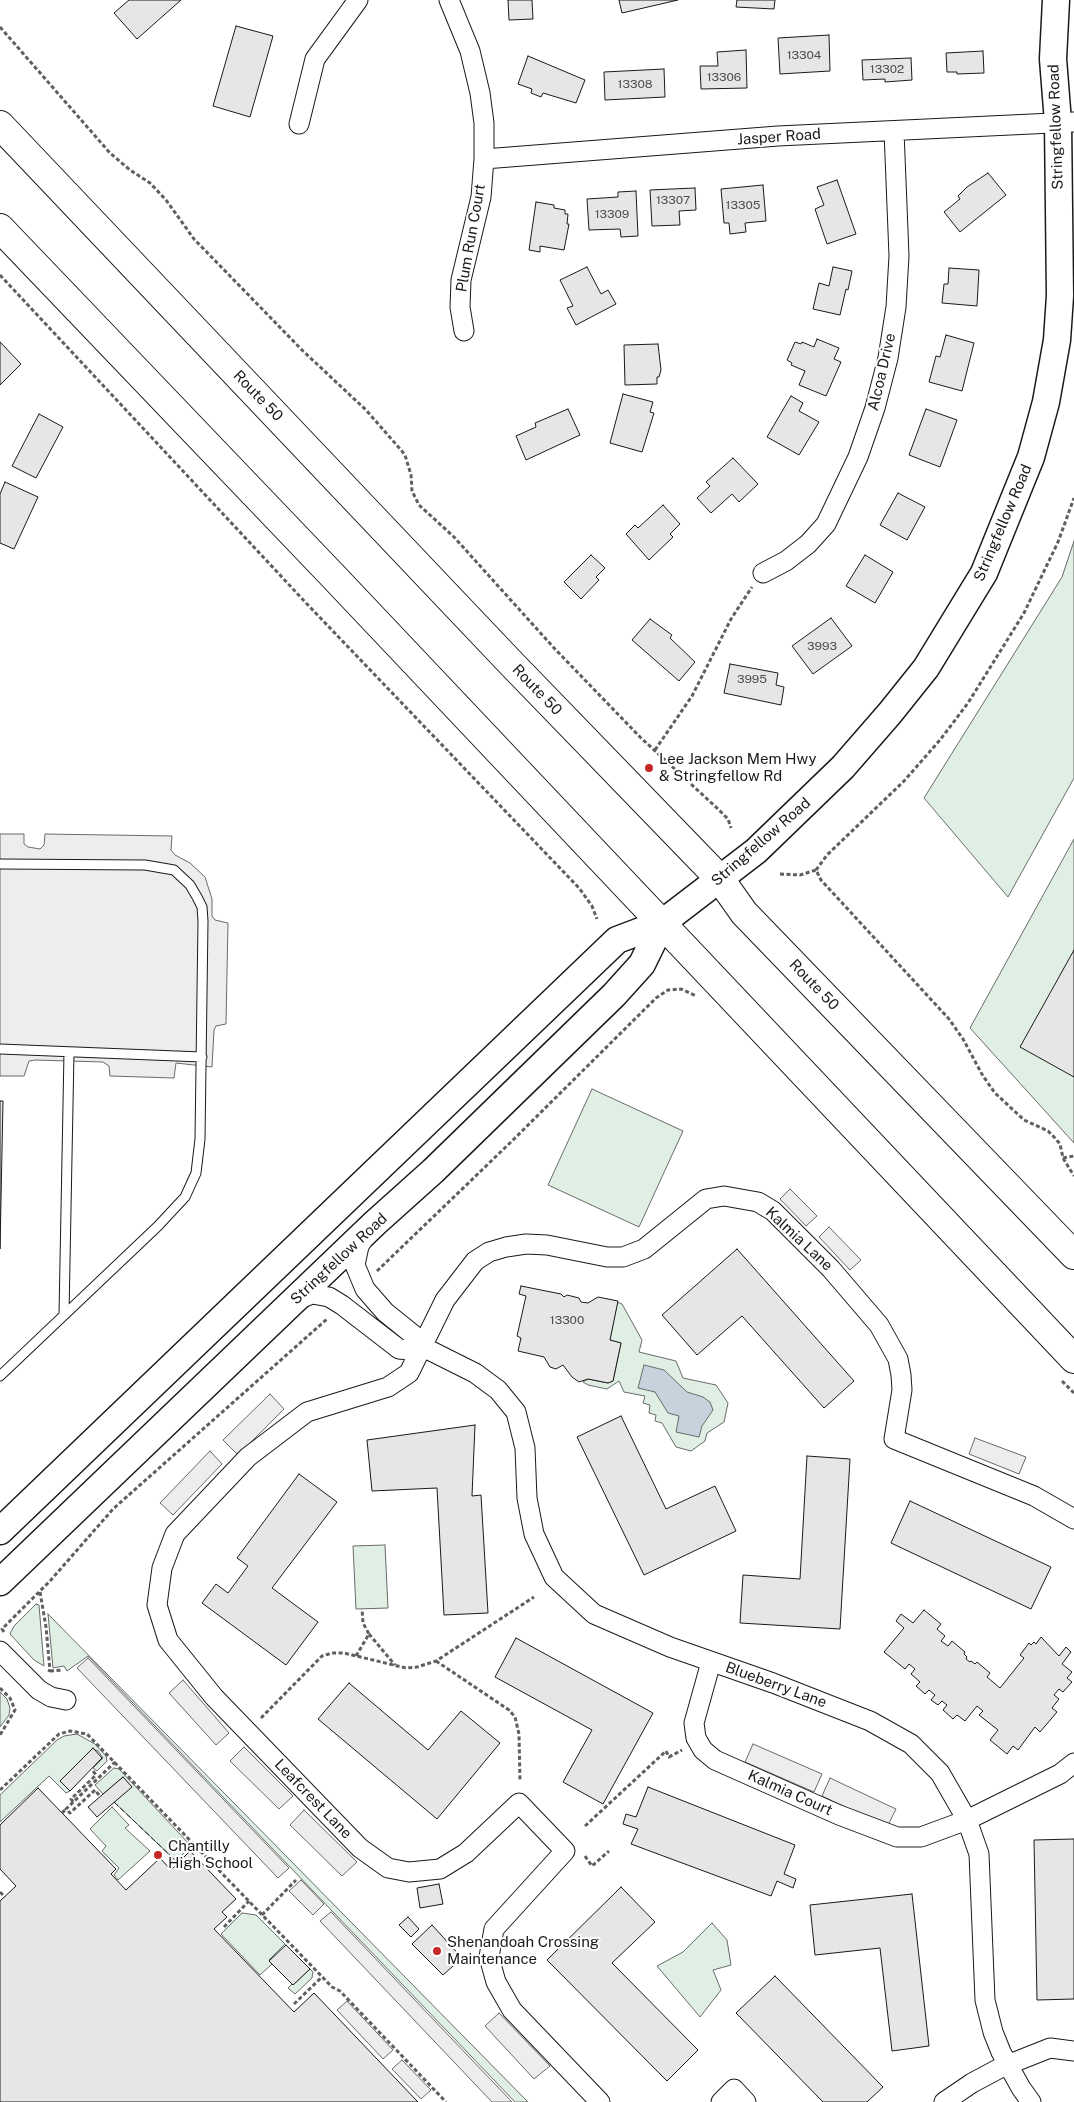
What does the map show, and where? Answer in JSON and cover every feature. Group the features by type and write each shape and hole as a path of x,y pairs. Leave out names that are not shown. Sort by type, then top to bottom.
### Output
{"highway":[{"name":"Route 50","path":"0,125 508,660 720,879 744,914 1074,1255"},
{"path":"0,228 334,577 1074,1359"}],"main road":[{"name":"Stringfellow Road","path":"0,1531 617,940 662,924 756,851 843,767 885,720 926,668 984,573 1031,457 1046,402 1057,340 1066,122 1053,59 1056,0"},
{"name":"Stringfellow Road","path":"0,1582 375,1223 433,1171 614,995 642,964 662,924"}],"street":[{"path":"299,124 315,59 358,0"},
{"name":"Plum Run Court","path":"449,0 470,51 480,93 484,123 481,197 461,280 460,307 464,331"},
{"name":"Jasper Road","path":"484,159 778,136 1066,122"},
{"name":"Alcoa Drive","path":"763,572 786,561 808,544 826,524 858,457 875,408 888,358 896,307 899,256 894,130"},
{"name":"Kalmia Lane","path":"421,1346 445,1300 459,1280 475,1261 490,1252 526,1244 547,1245 607,1257 623,1257 644,1249 706,1199 724,1196 758,1202 773,1211 831,1269 890,1342 898,1359 902,1390 894,1439 1034,1496 1074,1519"},
{"name":"Blueberry Lane","path":"375,1223 359,1246 356,1259 355,1265 362,1285 385,1312 416,1337 421,1346 475,1373 498,1390 516,1412 525,1448 527,1498 534,1534 554,1577 594,1614 670,1647 773,1683 870,1721 911,1744 940,1773 967,1820 979,1854 985,2000 993,2032 1008,2065 1031,2102"},
{"path":"288,1306 312,1294 329,1297 399,1349 409,1350 421,1346"},
{"name":"Leafcrest Lane","path":"421,1346 409,1373 388,1387 306,1412 248,1457 175,1534 162,1568 157,1605 168,1640 214,1697 360,1848 388,1868 409,1872 440,1868 466,1853 519,1803 565,1851 494,1930 489,1957 496,1982 512,2010 600,2102"},
{"path":"4,1643 39,1690 51,1697 66,1700"},
{"name":"Kalmia Court","path":"711,1662 694,1723 696,1738 703,1750 715,1760 839,1815 897,1837 921,1836 967,1820"},
{"path":"967,1820 1060,1774 1074,1765"},
{"path":"944,2102 972,2083 1008,2065 1050,2048 1074,2051"},
{"path":"720,2102 734,2089 746,2102"}],"lane":[{"path":"0,864 145,865 174,870 190,884 202,907 202,1056 200,1139 196,1173 185,1197 158,1226 0,1376"},
{"path":"0,1049 202,1056"},
{"path":"64,1314 69,1052"}],"path":[{"path":"0,27 110,153 130,170 150,183 166,200 194,240 303,351 366,410 405,455 411,475 412,491 419,505 454,537 548,641 655,750 718,808 728,819 731,828"},
{"path":"0,275 314,611 579,888 592,906 597,919"},
{"path":"780,874 800,875 816,870 827,855 904,781 940,740 968,703 1024,613 1058,542 1074,498"},
{"path":"655,750 692,696 731,619 763,572"},
{"path":"816,870 827,887 949,1019 963,1039 982,1076 995,1093 1024,1120 1048,1131 1054,1136 1060,1144 1062,1158 1074,1176"},
{"path":"370,1276 512,1142 656,998 668,990"},
{"path":"1062,1158 1074,1156"},
{"path":"4,1643 2,1629 40,1592 113,1509 328,1318"},
{"path":"40,1592 50,1672"},
{"path":"257,1722 322,1656 344,1653 395,1665 417,1667 436,1662 534,1597"},
{"path":"362,1609 363,1623 369,1634 395,1665"},
{"path":"356,1656 369,1634"},
{"path":"436,1662 509,1710 515,1717 520,1734 520,1781"},
{"path":"44,1668 50,1672 63,1670"},
{"path":"0,1688 10,1698 15,1710 0,1735"},
{"path":"0,1790 59,1734 70,1731 87,1734 322,1977 332,1987 340,1991 446,2102"},
{"path":"585,1826 666,1751 669,1757 684,1749"},
{"path":"62,1813 115,1762"},
{"path":"73,1802 71,1799 96,1774 93,1771"},
{"path":"66,1809 70,1813 95,1790 99,1794"},
{"path":"585,1856 592,1866 609,1851"},
{"path":"262,1915 296,1880"},
{"path":"0,1892 5,1897"},
{"path":"224,1927 249,1901"},
{"path":"294,2004 322,1977"}],"green space":[{"path":"1074,541 1074,778 1008,897 924,798 1062,577"},
{"path":"1074,839 1074,1143 970,1028"},
{"path":"592,1089 683,1131 639,1227 548,1185"},
{"path":"617,1302 622,1304 642,1340 639,1352 676,1361 683,1378 716,1385 728,1403 724,1422 707,1433 705,1441 691,1451 676,1447 662,1423 655,1421 656,1415 649,1413 650,1405 643,1403 645,1396 624,1392 619,1381 607,1389 583,1382 588,1379 608,1383 613,1381 621,1343 610,1340"},
{"path":"385,1545 388,1608 356,1609 353,1546"},
{"path":"36,1604 39,1605 44,1666 34,1660 10,1634 14,1626"},
{"path":"48,1614 528,2102 515,2102 88,1656 67,1671 64,1666 53,1668"},
{"path":"0,1692 7,1699 10,1708 9,1715 0,1727"},
{"path":"77,1734 95,1744 106,1756 107,1761 97,1771 93,1768 103,1758 98,1751 93,1749 60,1781 70,1791 66,1793 49,1776 0,1822 0,1795 57,1740 64,1736"},
{"path":"114,1768 119,1769 191,1846 176,1861 114,1802 131,1787 123,1777 103,1794 95,1785"},
{"path":"112,1807 129,1825 125,1828 150,1851 118,1880 114,1875 119,1868 102,1851 106,1846 90,1829"},
{"path":"242,1913 256,1915 285,1944 269,1960 272,1964 260,1975 221,1934"},
{"path":"712,1923 727,1940 731,1965 713,1970 721,1990 700,2017 657,1966 683,1952"},
{"path":"310,1969 313,1972 312,1978 295,1994 288,1988"}],"shaded area":[{"path":"0,834 24,834 24,844 28,847 40,849 44,845 45,834 172,836 171,850 175,855 190,863 205,877 212,899 212,916 215,920 228,923 226,1024 216,1026 214,1030 212,1067 176,1063 174,1078 110,1076 109,1066 103,1062 35,1060 29,1061 24,1076 0,1076"},
{"path":"790,1189 817,1216 806,1226 780,1199"},
{"path":"829,1227 861,1260 850,1270 819,1237"},
{"path":"644,1365 664,1370 687,1392 703,1397 710,1402 713,1410 702,1426 699,1437 676,1432 679,1416 668,1413 655,1392 638,1388"},
{"path":"270,1394 284,1409 238,1455 223,1440"},
{"path":"975,1438 1026,1457 1019,1474 969,1454"},
{"path":"210,1451 222,1464 173,1515 160,1503"},
{"path":"88,1658 289,1868 278,1878 77,1668"},
{"path":"183,1680 229,1733 216,1745 169,1693"},
{"path":"753,1744 822,1774 814,1792 745,1762"},
{"path":"244,1747 293,1796 279,1809 230,1761"},
{"path":"830,1778 896,1809 887,1827 822,1796"},
{"path":"304,1810 357,1862 342,1876 290,1825"},
{"path":"301,1880 324,1904 313,1915 289,1891"},
{"path":"331,1912 512,2102 492,2102 320,1921"},
{"path":"347,2001 393,2050 383,2059 337,2010"},
{"path":"499,2013 550,2066 534,2079 485,2026"},
{"path":"402,2060 431,2090 421,2099 392,2069"}],"building":[{"path":"129,0 181,0 137,39 114,13"},
{"path":"508,0 532,0 533,19 509,20"},
{"path":"619,0 678,0 622,13"},
{"path":"737,0 775,0 774,9 736,7"},
{"path":"236,26 273,36 250,117 213,106"},
{"path":"829,35 830,71 780,74 778,38"},
{"path":"746,50 747,88 701,89 700,66 718,66 717,52"},
{"path":"983,51 984,73 957,74 957,72 947,72 946,53"},
{"path":"528,56 585,80 576,103 543,93 541,97 531,93 532,89 518,84"},
{"path":"911,58 912,80 885,82 885,79 863,80 862,60"},
{"path":"664,69 665,97 605,100 604,72"},
{"path":"988,173 1006,195 960,232 944,212 960,199 958,196 967,187"},
{"path":"837,180 856,234 827,244 815,209 824,205 817,187"},
{"path":"763,185 766,221 745,223 746,232 730,234 729,223 724,223 721,189"},
{"path":"695,188 696,210 679,211 680,225 652,226 650,190"},
{"path":"636,191 638,236 621,237 620,229 589,230 587,199 618,197 618,192"},
{"path":"536,202 554,205 554,208 565,210 565,214 568,214 567,224 569,224 564,250 540,246 540,252 529,250"},
{"path":"587,267 601,294 608,290 616,304 576,325 567,308 573,306 560,280"},
{"path":"833,267 852,271 840,315 813,309 819,283 829,286"},
{"path":"949,268 979,270 977,306 942,303 944,284 948,284"},
{"path":"946,335 974,343 962,391 929,382 936,356 940,357"},
{"path":"817,339 839,348 834,359 841,362 826,396 799,385 805,371 791,365 792,363 787,360 795,342 801,344 802,342 814,347"},
{"path":"0,342 21,364 0,385"},
{"path":"658,344 661,370 659,377 657,377 657,384 625,385 624,345"},
{"path":"623,394 653,402 650,412 654,413 642,452 610,443"},
{"path":"791,396 803,403 799,411 819,422 799,455 767,437"},
{"path":"568,409 580,435 526,460 516,436 536,427 535,423"},
{"path":"926,409 957,420 940,467 909,455"},
{"path":"39,414 63,427 36,478 12,466"},
{"path":"733,458 758,484 739,502 732,494 711,513 697,498 710,486 706,482"},
{"path":"5,482 38,497 14,549 0,543 0,494"},
{"path":"898,493 925,507 907,540 880,525"},
{"path":"663,505 680,524 670,534 673,537 649,560 626,534 635,525 638,528"},
{"path":"591,555 605,568 596,577 599,580 581,599 564,582"},
{"path":"865,555 893,572 875,603 846,586"},
{"path":"831,618 852,646 813,674 792,646"},
{"path":"650,619 672,635 670,638 695,662 679,681 632,640"},
{"path":"730,664 778,673 776,685 784,687 781,705 724,693"},
{"path":"1074,950 1074,1077 1020,1047"},
{"path":"0,1101 3,1101 0,1249"},
{"path":"737,1249 854,1381 824,1408 742,1316 697,1355 662,1315"},
{"path":"521,1286 561,1294 564,1297 567,1295 579,1298 581,1302 588,1303 598,1297 618,1301 610,1340 621,1343 613,1381 608,1383 588,1379 579,1382 572,1377 563,1365 556,1369 550,1367 544,1357 518,1351 521,1338 517,1336 526,1296 519,1294"},
{"path":"621,1416 666,1509 715,1486 736,1531 644,1575 577,1437"},
{"path":"475,1425 472,1496 481,1495 488,1613 444,1615 437,1488 372,1491 367,1440"},
{"path":"807,1456 850,1459 840,1629 740,1623 743,1575 800,1579"},
{"path":"299,1474 337,1502 272,1588 318,1622 286,1665 202,1603 216,1584 228,1593 248,1566 237,1558"},
{"path":"910,1501 1051,1567 1031,1609 891,1543"},
{"path":"924,1610 941,1624 937,1629 945,1636 941,1641 948,1646 952,1641 965,1652 966,1659 975,1664 977,1662 990,1673 987,1677 1000,1688 1024,1658 1020,1655 1029,1643 1031,1645 1034,1642 1036,1644 1041,1637 1059,1656 1066,1647 1071,1652 1062,1664 1072,1672 1067,1678 1072,1682 1063,1692 1059,1689 1054,1695 1059,1699 1052,1708 1057,1712 1040,1732 1035,1727 1018,1750 1013,1746 1007,1754 990,1740 998,1730 979,1715 983,1711 977,1706 965,1721 957,1715 953,1719 943,1710 947,1705 942,1701 938,1705 931,1700 935,1695 929,1690 925,1694 916,1686 920,1682 911,1674 915,1669 909,1664 905,1669 884,1652 904,1628 896,1621 901,1614 913,1623"},
{"path":"516,1638 653,1713 603,1804 563,1782 592,1730 495,1677"},
{"path":"349,1683 428,1750 461,1711 500,1743 437,1819 318,1719"},
{"path":"93,1748 102,1758 70,1791 60,1781"},
{"path":"123,1777 132,1787 97,1817 88,1807"},
{"path":"648,1787 795,1845 784,1874 796,1879 793,1888 777,1881 771,1896 631,1844 638,1829 623,1824 626,1814 636,1817"},
{"path":"38,1788 116,1869 111,1874 126,1890 160,1858 171,1870 190,1851 236,1899 222,1912 227,1917 214,1929 294,2012 314,1993 418,2102 0,2102 0,1901 16,1886 0,1869 0,1825"},
{"path":"1074,1839 1074,1999 1037,2000 1034,1840"},
{"path":"439,1884 443,1904 420,1908 417,1888"},
{"path":"621,1887 655,1922 612,1963 698,2050 667,2081 547,1960"},
{"path":"912,1894 929,2046 892,2051 880,1948 815,1955 810,1905"},
{"path":"408,1917 419,1929 411,1937 399,1925"},
{"name":"Shenandoah Crossing Maintenance","path":"432,1925 462,1958 443,1975 412,1944"},
{"path":"286,1945 310,1969 293,1985 269,1961"},
{"path":"775,1976 883,2087 867,2102 823,2102 736,2013"}],"fence":[{"path":"114,1802 176,1861"}],"place":[{"name":"Lee Jackson Mem Hwy & Stringfellow Rd","path":"649,768"},
{"name":"Chantilly High School","path":"158,1855"},
{"name":"Shenandoah Crossing Maintenance","path":"437,1951"}]}
